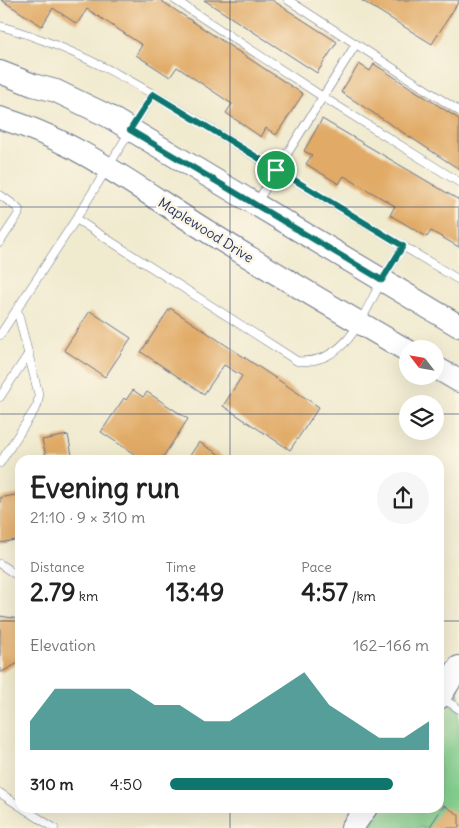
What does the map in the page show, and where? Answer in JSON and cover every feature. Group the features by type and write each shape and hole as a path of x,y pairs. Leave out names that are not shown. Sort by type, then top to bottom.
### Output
{"street":[{"path":"0,72 32,85 56,91 108,116 459,326"},
{"name":"Maplewood Drive","path":"0,118 49,136 107,168 270,272 399,346"},
{"path":"444,372 459,381"},
{"path":"444,690 459,667"},
{"path":"352,828 362,813"}],"lane":[{"path":"175,0 459,182"},
{"path":"288,0 459,111"},
{"path":"0,26 88,58 153,94 459,280"},
{"path":"255,205 356,44"},
{"path":"0,335 76,219 153,94"},
{"path":"0,195 14,204 19,210 18,215 0,242"},
{"path":"76,219 297,361 319,360 335,352 348,339 360,324 382,280 403,246"},
{"path":"0,463 37,406 39,396 17,309"},
{"path":"0,397 29,353"},
{"path":"0,564 15,574"},
{"path":"444,700 459,709"},
{"path":"0,793 15,803"},
{"path":"30,813 54,828"}],"green space":[{"path":"459,685 459,828 363,828 374,813 444,813 444,708"}],"building":[{"path":"1,0 160,0 303,94 276,135 266,128 261,137 226,113 232,104 177,67 170,77 136,55 142,45 87,9 77,24 53,8 42,26"},
{"path":"204,0 272,0 337,42 317,73"},
{"path":"361,0 459,0 459,1 432,44"},
{"path":"359,64 370,71 374,64 459,119 459,169 341,92"},
{"path":"322,119 459,200 459,247 431,231 427,237 390,215 395,206 344,176 339,184 306,164 312,155 304,151"},
{"path":"170,308 319,407 290,450 223,406 242,376 224,365 204,394 141,352"},
{"path":"90,311 131,338 105,377 64,350"},
{"path":"133,390 143,397 147,392 188,419 164,455 136,455 101,432 124,398 126,400"},
{"path":"68,435 72,455 46,455 42,440"},
{"path":"199,442 220,455 190,455"},
{"path":"15,495 15,540 0,543 0,498"},
{"path":"0,616 15,618 15,665 0,673"},
{"path":"444,805 459,815 459,828 429,828 439,813 444,813"}],"route":[{"path":"153,94 276,170 403,246 382,280 130,130 153,94"}]}
